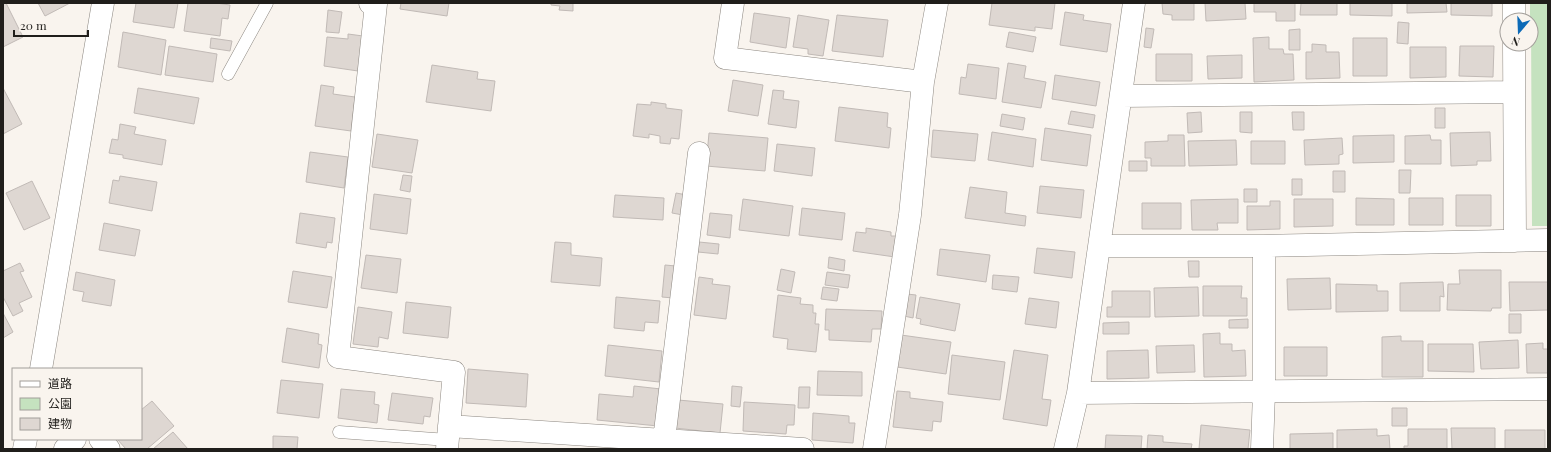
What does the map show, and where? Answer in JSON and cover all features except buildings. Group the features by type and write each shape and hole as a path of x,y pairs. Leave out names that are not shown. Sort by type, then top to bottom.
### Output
{"street":[{"path":"45,366 103,3"},
{"path":"370,3 376,4 338,357 454,372 448,438 664,440 803,449"},
{"path":"733,3 725,58 923,82"},
{"path":"874,449 910,215 923,82 936,3"},
{"path":"1065,449 1078,392 1134,3"},
{"path":"1514,52 1515,241"},
{"path":"1121,96 1514,92"},
{"path":"664,440 699,153"},
{"path":"1100,246 1264,246 1548,240"},
{"path":"1262,449 1264,392 1264,246"},
{"path":"1078,392 1548,389"},
{"path":"65,449 74,440"},
{"path":"101,440 109,449"}],"lane":[{"path":"228,74 267,3"},
{"path":"339,432 448,438"}],"green space":[{"path":"1530,3 1548,3 1548,226 1532,226 1531,52 1539,52 1539,12 1530,12"}]}
